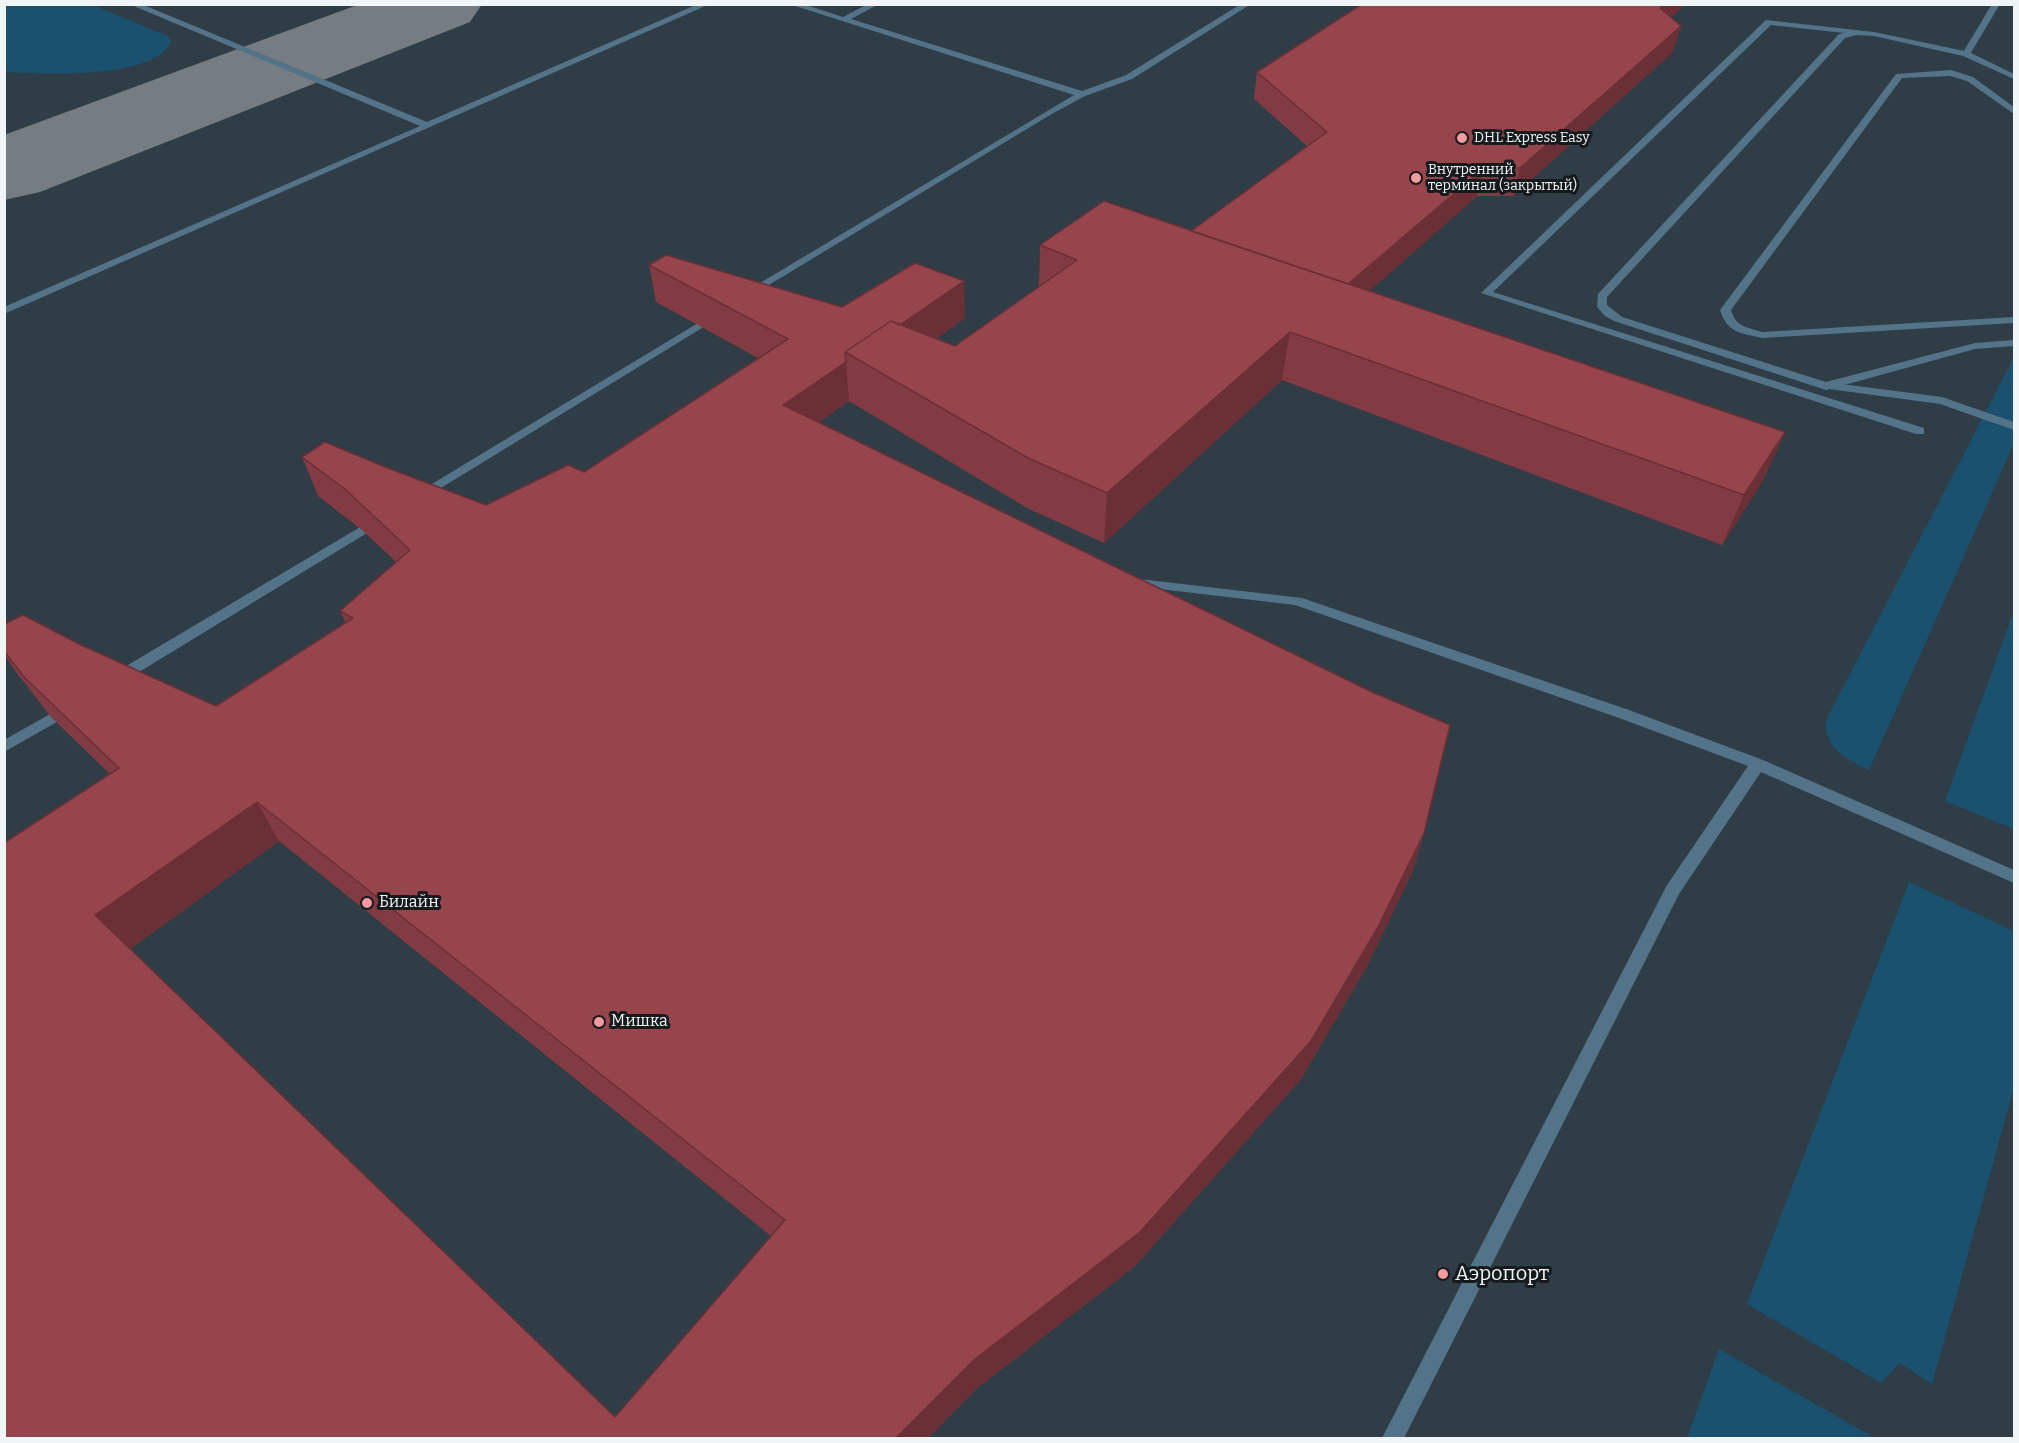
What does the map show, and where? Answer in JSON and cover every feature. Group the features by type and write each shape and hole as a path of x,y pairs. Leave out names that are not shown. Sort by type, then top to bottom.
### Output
{"street":[{"path":"133,4 428,126"},
{"path":"4,311 706,4"},
{"path":"793,4 1082,94"},
{"path":"843,20 875,4"},
{"path":"736,302 1082,94 1129,77 1247,4"},
{"path":"1966,54 1996,4"},
{"path":"1920,431 1486,293 1769,22 1874,34 1966,54 2014,77"},
{"path":"1856,33 1842,36 1602,296 1600,305 1618,319 1826,386 1942,400 2014,426"},
{"path":"2014,111 1970,79 1952,73 1899,76 1725,310 1729,322 1740,329 1762,335 2014,320"},
{"path":"410,501 698,326"},
{"path":"1826,386 1975,346 2014,343"},
{"path":"106,685 362,530"},
{"path":"1115,580 1297,601 1602,706 1758,764 2014,877"},
{"path":"4,747 52,718"},
{"path":"1393,1438 1673,890 1758,764"}],"shaded area":[{"path":"5,4 93,5 168,36 171,41 161,54 144,63 122,68 71,73 8,72 5,71"},
{"path":"5,5 2014,5 2014,1438 5,1438"},
{"path":"2014,357 2014,443 1869,770 1838,752 1826,730 1826,720"},
{"path":"2014,611 2014,829 1945,801"},
{"path":"1909,882 2014,931 2014,1087 1932,1384 1899,1363 1881,1383 1747,1304"},
{"path":"1719,1349 1875,1438 1687,1438"}],"building":[{"name":"Внутренний терминал (закрытый)","path":"1362,4 1664,4 1660,8 1681,26 1520,168 1484,168 1348,284 1191,231 1327,132 1257,72"},
{"path":"1104,201 1785,432 1744,495 1290,332 1107,493 1028,458 845,352 891,321 955,346 1077,260 1040,245"},
{"path":"666,255 842,307 915,263 964,281 900,325 891,321 845,352 846,362 783,405 1372,692 1450,725 1424,833 1378,927 1311,1041 1140,1232 975,1359 896,1438 4,1438 4,843 119,768 25,678 4,651 4,624 23,615 81,645 216,706 353,618 340,611 410,550 346,490 302,457 325,442 486,505 568,465 584,472 788,339 649,265","holes":["257,802 785,1220 615,1417 95,915"]}],"taxiway":[{"path":"4,170 440,4"}],"place":[{"name":"DHL Express Easy","path":"1462,138"},
{"name":"Внутренний терминал (закрытый)","path":"1416,178"},
{"name":"Билайн","path":"367,903"},
{"name":"Мишка","path":"599,1022"},
{"name":"Аэропорт","path":"1443,1274"}]}
